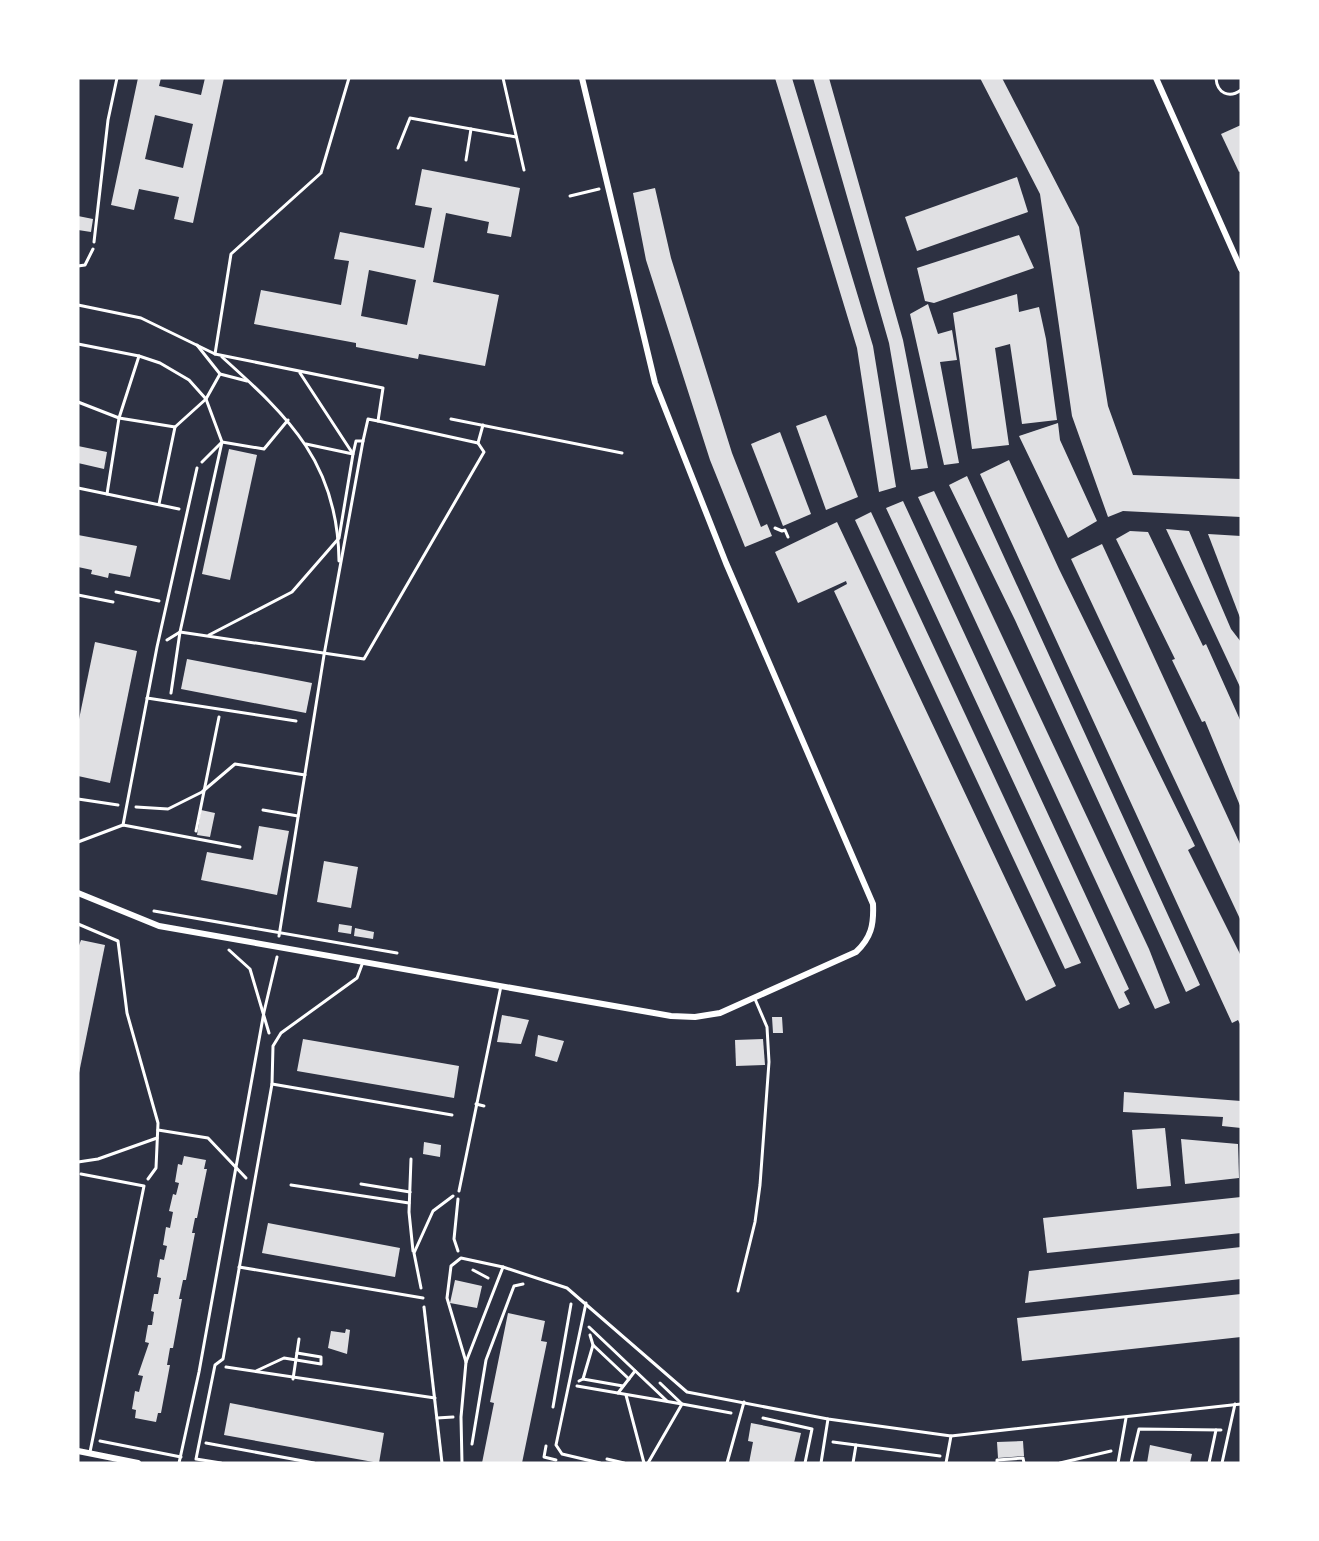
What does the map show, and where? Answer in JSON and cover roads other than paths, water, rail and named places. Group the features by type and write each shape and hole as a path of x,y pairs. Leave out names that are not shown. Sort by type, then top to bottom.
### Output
{"street":[{"path":"78,893 159,926 671,1016 695,1017 720,1013 856,952 868,941 874,923 873,904 726,563 655,383 610,186 582,78"},
{"path":"1156,78 1241,269"},
{"path":"78,1451 138,1463"}],"lane":[{"path":"1216,78 1217,87 1224,93 1234,94 1241,90"},
{"path":"78,267 85,265 93,249"},
{"path":"123,825 147,698 197,468"},
{"path":"78,595 113,602"},
{"path":"147,698 296,721"},
{"path":"78,842 123,825 240,847"},
{"path":"221,1463 196,1458 214,1365 222,1359 272,1084 273,1046 281,1034 357,978 363,962"},
{"path":"459,1191 501,985"},
{"path":"738,1291 755,1222 769,1062 767,1027 755,999"},
{"path":"272,1084 452,1115"},
{"path":"476,1104 484,1106"},
{"path":"81,1174 144,1186 89,1453"},
{"path":"466,1362 447,1298 451,1266 461,1258 503,1267 567,1288 687,1392 828,1419 951,1436 1241,1404"},
{"path":"239,1267 423,1298"},
{"path":"462,1463 461,1417 466,1362 503,1267"},
{"path":"586,1303 555,1445 562,1454 600,1463"},
{"path":"727,1463 744,1402"},
{"path":"1222,1463 1235,1404"},
{"path":"1118,1463 1126,1417"},
{"path":"821,1463 828,1419"},
{"path":"946,1463 951,1436"}]}
